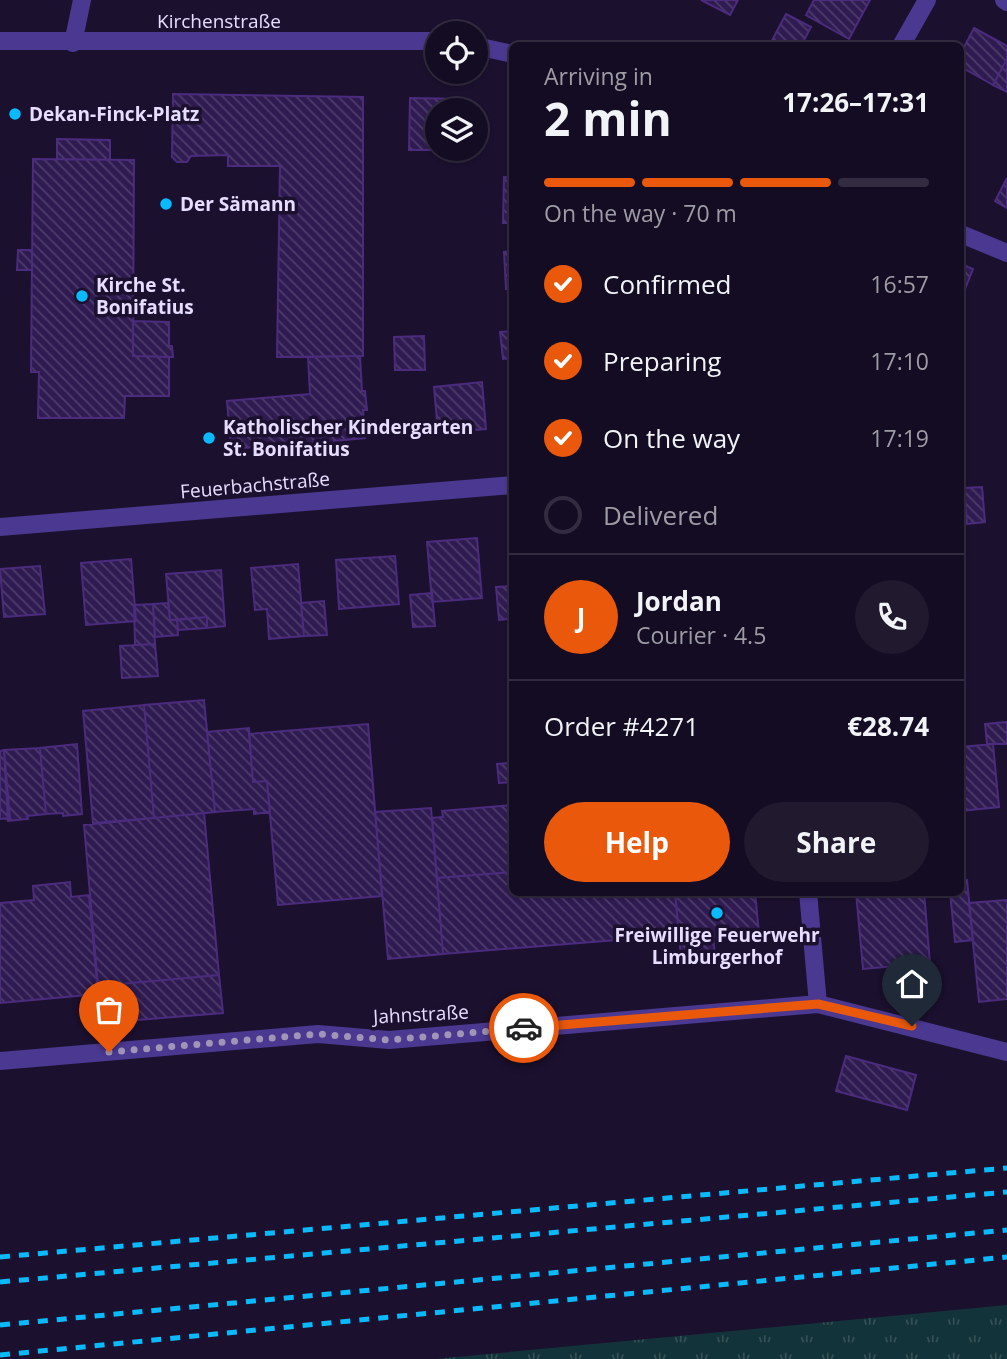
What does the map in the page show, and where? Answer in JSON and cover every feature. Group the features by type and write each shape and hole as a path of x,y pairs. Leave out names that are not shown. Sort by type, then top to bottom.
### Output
{"street":[{"path":"73,43 82,0"},
{"path":"903,42 927,0"},
{"name":"Kirchenstraße","path":"0,41 425,41"},
{"path":"488,49 509,53"},
{"path":"964,235 1007,253"},
{"name":"Feuerbachstraße","path":"0,527 509,485"},
{"path":"808,896 818,1004"},
{"name":"Jahnstraße","path":"0,1061 318,1034 389,1040 818,1004 1007,1052"}],"green space":[{"path":"1007,1305 1007,1359 435,1359"}],"building":[{"path":"701,0 738,0 730,15"},
{"path":"814,0 870,0 849,39 806,15"},
{"path":"786,14 811,27 803,42 771,42"},
{"path":"974,28 1007,46 1007,59 993,85 964,69 964,47"},
{"path":"1007,59 1007,92 993,85"},
{"path":"173,94 363,97 363,356 277,357 280,166 228,166 228,155 191,156 187,162 177,162 172,157"},
{"path":"410,98 425,98 425,150 409,150"},
{"path":"57,139 110,140 110,160 57,159"},
{"name":"Kirche St. Bonifatius","path":"33,159 134,160 133,356 169,357 169,396 125,396 124,418 38,418 39,372 31,372"},
{"path":"504,177 509,178 509,223 503,223"},
{"path":"1007,178 1007,208 995,201"},
{"path":"18,250 32,250 32,270 17,270"},
{"path":"509,251 509,289 506,289 504,252"},
{"path":"964,265 973,269 964,292"},
{"path":"133,321 169,322 169,346 172,346 173,357 133,356"},
{"path":"509,331 509,358 503,359 500,332"},
{"path":"424,336 425,370 395,370 394,337"},
{"name":"Katholischer Kindergarten St. Bonifatius","path":"360,356 362,391 365,391 367,410 363,410 365,438 334,441 334,444 329,444 328,441 231,449 227,401 310,394 308,357"},
{"path":"482,382 486,429 438,433 434,387"},
{"path":"982,487 985,522 967,524 964,488"},
{"path":"477,538 482,598 432,602 427,542"},
{"path":"395,556 399,604 339,609 336,560"},
{"path":"131,559 136,621 86,625 81,563"},
{"path":"298,564 304,636 269,639 267,609 255,610 251,568"},
{"path":"40,566 45,614 4,617 0,569"},
{"path":"221,570 225,626 207,628 207,617 170,620 166,574"},
{"path":"509,586 509,619 499,620 496,587"},
{"path":"432,593 435,626 413,627 410,595"},
{"path":"324,601 327,635 304,636 301,603"},
{"path":"168,603 170,620 177,620 178,635 155,637 153,604"},
{"path":"153,604 155,644 135,645 134,605"},
{"path":"207,617 207,628 178,630 177,620"},
{"path":"155,644 158,676 122,678 120,646"},
{"path":"204,700 215,812 154,818 144,705"},
{"path":"144,705 154,818 93,823 83,711"},
{"path":"1007,722 1007,744 987,744 985,724"},
{"path":"368,724 382,896 278,905 267,781 253,782 249,734"},
{"path":"249,728 253,782 267,781 270,812 254,814 254,809 215,812 207,732"},
{"path":"77,744 82,814 46,814 40,748"},
{"path":"993,744 999,807 964,811 964,747"},
{"path":"40,748 46,814 8,821 4,750"},
{"path":"4,750 10,818 0,819 0,751"},
{"path":"509,763 509,782 499,783 497,764"},
{"path":"509,805 509,872 437,878 432,818 443,817 442,811"},
{"path":"431,808 443,954 388,959 375,812"},
{"path":"204,813 219,975 98,986 84,825"},
{"path":"509,872 509,896 675,896 679,935 443,954 437,878"},
{"path":"964,880 967,880 973,940 955,942 950,896 964,896"},
{"path":"70,882 71,897 89,895 98,994 0,1003 0,903 34,900 33,886"},
{"name":"Freiwillige Feuerwehr Limburgerhof","path":"675,896 755,896 759,933 713,937 715,954 681,957"},
{"path":"856,896 924,896 930,963 863,969"},
{"path":"1007,900 1007,999 979,1002 969,903"},
{"path":"219,975 223,1013 101,1023 98,986"},
{"path":"846,1056 916,1075 907,1110 836,1091"}],"railway":[{"path":"0,1257 1007,1168"},
{"path":"0,1282 1007,1192"},
{"path":"0,1325 1007,1230"},
{"path":"0,1355 1007,1257"}],"way so far":[{"path":"109,1052 318,1034 389,1040 524,1028"}],"place":[{"name":"Dekan-Finck-Platz","path":"15,114"},
{"name":"Der Sämann","path":"166,204"},
{"name":"Kirche St. Bonifatius","path":"82,296"},
{"name":"Katholischer Kindergarten St. Bonifatius","path":"209,438"},
{"name":"Freiwillige Feuerwehr Limburgerhof","path":"717,913"}],"route":[{"path":"524,1028 818,1004 912,1026"}]}
